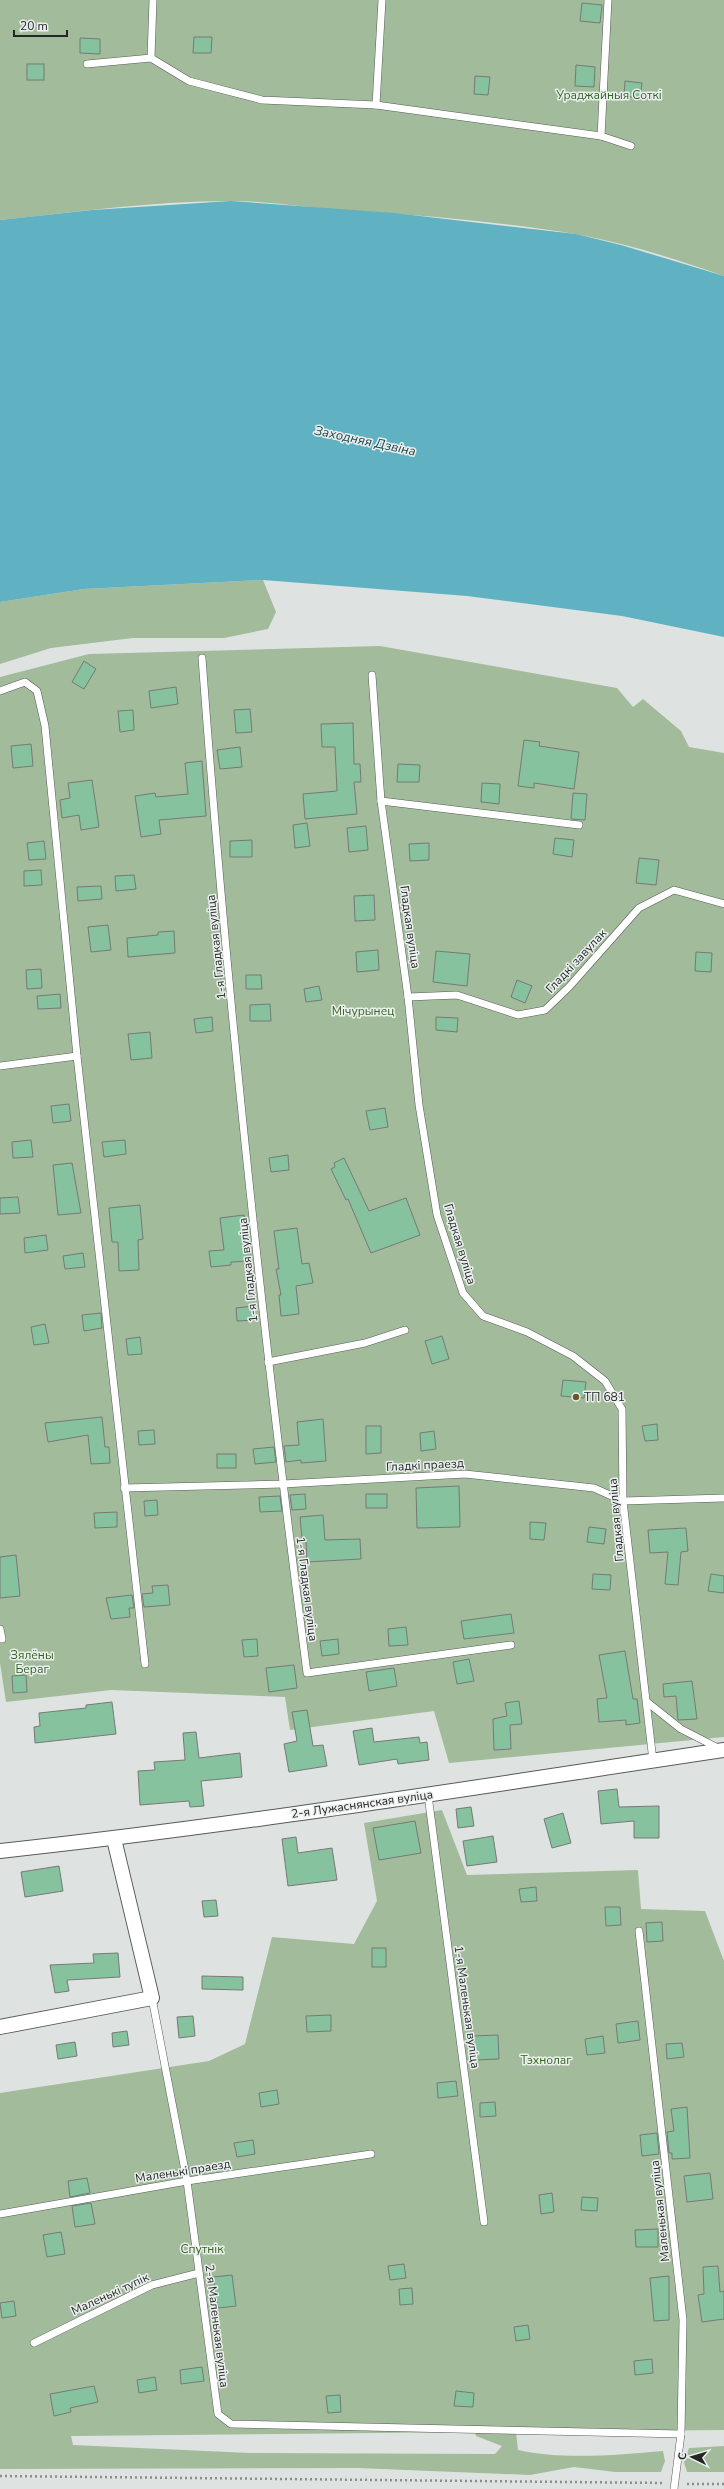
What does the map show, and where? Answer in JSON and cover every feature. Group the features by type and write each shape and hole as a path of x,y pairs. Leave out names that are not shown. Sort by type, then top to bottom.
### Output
{"street":[{"name":"2-я Лужаснянская вуліца","path":"0,1851 114,1839 428,1795 724,1750"},
{"path":"0,2027 152,1998 114,1839"}],"lane":[{"path":"151,58 153,0"},
{"path":"376,105 382,0"},
{"path":"601,136 608,0"},
{"path":"87,64 151,58 189,80 262,100 376,105 601,136 631,146"},
{"name":"1-я Гладкая вуліца","path":"202,658 213,798 268,1362 307,1673 511,1645"},
{"name":"Гладкая вуліца","path":"372,675 381,801 408,997 419,1105 437,1216 463,1293 483,1316 527,1332 574,1356 605,1382 622,1409 624,1501 653,1761"},
{"path":"0,691 25,682 37,691 45,726 77,1056 124,1488 145,1664"},
{"path":"381,801 579,825"},
{"name":"Гладкі завулак","path":"408,997 457,995 518,1015 545,1010 569,987 639,908 674,890 724,904"},
{"path":"0,1066 77,1056"},
{"path":"268,1362 365,1343 405,1330"},
{"name":"Гладкі праезд","path":"124,1488 283,1484 465,1474 594,1488 624,1501 724,1498"},
{"path":"0,1629 2,1639"},
{"path":"647,1702 681,1729 724,1750"},
{"name":"1-я Маленькая вуліца","path":"428,1795 484,2222"},
{"name":"Маленькая вуліца","path":"638,1931 683,2320 681,2434 674,2486"},
{"name":"2-я Маленькая вуліца","path":"152,1998 187,2181 218,2414 231,2424 681,2434"},
{"name":"Маленькі праезд","path":"0,2214 187,2181 371,2154"},
{"name":"Маленькі тупік","path":"34,2343 152,2285 199,2273"}],"path":[{"path":"0,2476 674,2486 724,2484"}],"green space":[{"name":"Ураджайныя Соткі","path":"0,0 724,0 724,276 651,252 575,234 466,220 262,202 202,201 0,220"},
{"path":"263,580 276,612 268,629 224,638 133,638 51,648 0,664 0,602 84,589"},
{"name":"Мічурынец","path":"380,646 617,688 633,707 643,699 681,731 689,747 724,753 724,1737 449,1763 434,1711 290,1730 285,1697 111,1690 6,1702 0,1663 0,677 89,654"},
{"path":"442,1810 467,1875 638,1870 641,1909 705,1911 724,1961 724,2430 516,2432 518,2450 535,2453 590,2456 663,2451 665,2461 661,2472 615,2472 574,2467 530,2475 357,2468 0,2469 0,2093 209,2061 245,2044 272,1937 354,1944 377,1901 364,1823","holes":["475,2432 476,2436 502,2446 495,2454 250,2453 73,2445 71,2436"]},
{"path":"724,2446 724,2472 687,2472 684,2463 689,2448"}],"water":[{"name":"Заходняя Дзвіна","path":"231,201 394,213 576,234 621,245 724,276 724,637 622,616 467,596 263,580 84,589 0,602 0,220 92,210"}],"building":[{"path":"582,3 602,5 600,23 580,21"},
{"path":"194,37 212,37 211,53 193,53"},
{"path":"80,38 100,39 100,54 80,53"},
{"path":"27,64 44,64 44,80 27,80"},
{"path":"576,65 595,67 594,87 575,86"},
{"path":"475,76 490,77 488,95 474,94"},
{"path":"625,81 642,83 640,98 624,96"},
{"path":"84,661 96,669 84,689 72,682"},
{"path":"176,687 178,704 151,708 149,691"},
{"path":"250,709 252,732 236,733 234,710"},
{"path":"133,710 134,730 120,732 118,711"},
{"path":"353,723 354,764 360,764 361,782 354,782 357,814 305,819 303,794 337,791 335,747 322,747 321,724"},
{"path":"524,740 540,742 539,746 579,752 574,789 534,783 534,788 518,786"},
{"path":"31,744 33,766 13,768 11,746"},
{"path":"240,747 242,767 220,769 217,750"},
{"path":"202,761 206,816 159,820 161,834 141,837 135,796 155,793 156,797 188,794 185,763"},
{"path":"398,764 420,765 419,782 397,782"},
{"path":"92,780 99,827 81,830 79,815 62,818 60,800 70,798 68,783"},
{"path":"482,783 500,784 499,804 481,802"},
{"path":"573,793 587,794 585,820 571,819"},
{"path":"307,823 310,846 295,848 293,825"},
{"path":"366,826 368,850 349,852 347,828"},
{"path":"555,838 574,840 572,857 553,854"},
{"path":"252,840 252,857 230,857 230,841"},
{"path":"44,841 46,859 29,860 27,843"},
{"path":"429,843 429,860 410,861 409,844"},
{"path":"639,858 659,860 656,885 636,883"},
{"path":"41,870 42,885 24,886 24,871"},
{"path":"134,875 136,889 116,891 115,876"},
{"path":"101,886 102,899 78,901 77,887"},
{"path":"374,895 375,920 355,921 354,896"},
{"path":"108,925 111,950 91,952 88,927"},
{"path":"174,931 175,953 128,957 127,938 158,935 158,932"},
{"path":"378,950 379,970 357,972 356,952"},
{"path":"436,951 470,954 467,986 433,982"},
{"path":"696,952 712,953 711,972 695,971"},
{"path":"41,969 42,988 27,989 26,970"},
{"path":"246,975 261,975 262,989 246,989"},
{"path":"517,980 532,986 525,1003 511,997"},
{"path":"319,986 322,1000 306,1002 304,989"},
{"path":"60,994 61,1008 38,1009 37,996"},
{"path":"270,1004 271,1021 250,1021 250,1005"},
{"path":"212,1017 213,1031 196,1033 194,1019"},
{"path":"436,1017 458,1018 457,1032 436,1030"},
{"path":"150,1032 152,1058 131,1060 128,1034"},
{"path":"69,1104 71,1121 53,1123 51,1106"},
{"path":"385,1108 388,1127 370,1130 366,1111"},
{"path":"31,1140 33,1157 13,1158 12,1142"},
{"path":"125,1140 126,1154 104,1157 102,1142"},
{"path":"288,1155 289,1170 271,1172 269,1158"},
{"path":"344,1158 369,1211 406,1198 420,1235 371,1253 348,1199 346,1200 331,1169 335,1167 334,1163"},
{"path":"72,1163 81,1213 58,1215 53,1165"},
{"path":"18,1197 20,1213 0,1214 0,1198"},
{"path":"140,1205 143,1239 138,1240 139,1270 119,1271 118,1242 112,1242 109,1208"},
{"path":"244,1215 251,1261 231,1262 231,1265 211,1267 209,1251 224,1250 220,1218"},
{"path":"297,1228 302,1264 309,1263 313,1283 296,1286 299,1314 281,1316 279,1295 281,1295 276,1269 279,1269 274,1231"},
{"path":"46,1235 48,1250 25,1253 24,1238"},
{"path":"83,1253 85,1267 65,1269 63,1256"},
{"path":"254,1306 255,1320 237,1321 236,1308"},
{"path":"101,1313 102,1328 84,1331 82,1315"},
{"path":"45,1324 49,1343 34,1345 31,1327"},
{"path":"442,1336 449,1359 432,1364 425,1341"},
{"path":"140,1337 142,1354 128,1355 126,1339"},
{"path":"563,1380 586,1382 584,1398 561,1396"},
{"path":"102,1417 105,1447 109,1447 110,1463 91,1464 88,1435 48,1442 45,1423"},
{"path":"323,1419 326,1461 301,1463 301,1460 286,1462 284,1446 299,1445 297,1422"},
{"path":"657,1424 658,1440 645,1441 642,1426"},
{"path":"366,1426 381,1426 381,1453 366,1454"},
{"path":"154,1430 155,1444 139,1445 138,1431"},
{"path":"434,1431 436,1449 421,1451 420,1433"},
{"path":"274,1447 276,1462 255,1464 253,1449"},
{"path":"217,1454 236,1454 236,1468 217,1468"},
{"path":"459,1486 460,1527 417,1528 416,1488"},
{"path":"305,1494 306,1509 292,1510 290,1495"},
{"path":"366,1494 387,1494 387,1508 366,1508"},
{"path":"280,1496 282,1511 260,1512 259,1497"},
{"path":"157,1500 158,1515 145,1516 144,1501"},
{"path":"117,1512 117,1527 95,1528 94,1513"},
{"path":"323,1515 325,1540 360,1539 361,1559 307,1562 306,1538 302,1538 300,1517"},
{"path":"530,1522 546,1523 544,1540 530,1539"},
{"path":"589,1527 606,1529 604,1544 587,1542"},
{"path":"686,1528 688,1551 681,1552 678,1585 665,1584 668,1552 650,1553 648,1530"},
{"path":"16,1555 20,1596 0,1598 0,1557"},
{"path":"593,1574 611,1575 610,1590 592,1589"},
{"path":"711,1574 724,1576 724,1593 708,1591"},
{"path":"168,1585 170,1605 144,1607 142,1594 153,1593 152,1586"},
{"path":"132,1595 134,1608 129,1608 130,1617 111,1619 106,1598"},
{"path":"511,1614 514,1633 464,1639 461,1621"},
{"path":"406,1627 408,1645 389,1646 388,1629"},
{"path":"257,1639 258,1656 244,1657 242,1640"},
{"path":"338,1639 339,1654 322,1656 320,1641"},
{"path":"625,1651 633,1699 637,1699 640,1723 626,1725 626,1720 599,1722 597,1699 607,1698 599,1655"},
{"path":"469,1659 474,1681 457,1684 453,1662"},
{"path":"294,1665 297,1688 269,1692 266,1668"},
{"path":"394,1668 397,1686 369,1691 366,1672"},
{"path":"26,1675 27,1692 13,1693 12,1676"},
{"path":"692,1681 697,1719 678,1720 676,1696 664,1697 663,1684"},
{"path":"519,1701 522,1724 510,1725 511,1749 494,1750 493,1719 507,1716 505,1703"},
{"path":"112,1702 116,1734 35,1743 34,1727 40,1726 39,1713 86,1708 86,1705"},
{"path":"307,1710 313,1746 323,1745 327,1766 289,1772 284,1744 297,1741 292,1712"},
{"path":"372,1728 374,1742 419,1737 420,1743 427,1742 429,1760 398,1764 397,1759 359,1765 353,1731"},
{"path":"196,1732 199,1758 240,1753 242,1777 201,1781 204,1806 190,1807 189,1801 140,1805 138,1771 155,1770 154,1762 185,1760 183,1733"},
{"path":"617,1789 619,1807 659,1806 659,1838 634,1838 634,1821 601,1824 598,1791"},
{"path":"471,1807 474,1826 458,1828 456,1809"},
{"path":"563,1813 571,1843 552,1848 544,1819"},
{"path":"415,1821 421,1853 379,1860 373,1828"},
{"path":"493,1836 497,1862 467,1866 463,1841"},
{"path":"296,1837 298,1853 332,1848 337,1880 288,1886 282,1839"},
{"path":"59,1866 63,1891 25,1897 21,1872"},
{"path":"536,1887 537,1901 521,1902 519,1889"},
{"path":"216,1900 218,1916 204,1917 202,1901"},
{"path":"605,1907 620,1907 621,1925 606,1926"},
{"path":"662,1922 663,1941 647,1942 646,1923"},
{"path":"372,1948 386,1948 386,1967 372,1967"},
{"path":"118,1953 120,1977 67,1980 69,1991 55,1993 50,1965 94,1963 93,1954"},
{"path":"202,1976 243,1977 243,1990 202,1989"},
{"path":"331,2015 331,2031 307,2032 306,2016"},
{"path":"193,2016 195,2036 179,2038 177,2017"},
{"path":"638,2021 640,2040 618,2043 616,2024"},
{"path":"127,2031 129,2045 113,2047 112,2033"},
{"path":"498,2035 499,2059 474,2060 473,2036"},
{"path":"603,2036 605,2053 587,2055 585,2039"},
{"path":"75,2042 77,2056 58,2059 56,2045"},
{"path":"682,2043 684,2057 667,2059 666,2044"},
{"path":"456,2081 458,2096 438,2098 437,2083"},
{"path":"277,2090 279,2104 261,2107 259,2093"},
{"path":"495,2102 496,2116 480,2117 480,2103"},
{"path":"687,2107 690,2158 672,2159 672,2153 669,2153 667,2132 674,2131 671,2109"},
{"path":"657,2133 659,2154 642,2156 640,2135"},
{"path":"253,2140 255,2154 237,2157 234,2143"},
{"path":"710,2173 713,2199 687,2202 684,2176"},
{"path":"87,2178 90,2193 70,2197 68,2181"},
{"path":"552,2193 554,2212 541,2214 539,2195"},
{"path":"582,2197 598,2198 597,2211 581,2210"},
{"path":"91,2203 95,2224 75,2227 72,2206"},
{"path":"658,2229 658,2247 636,2247 635,2230"},
{"path":"61,2232 65,2254 47,2257 43,2235"},
{"path":"404,2264 406,2278 390,2280 388,2266"},
{"path":"718,2266 720,2292 724,2291 724,2319 702,2322 698,2295 704,2294 703,2267"},
{"path":"232,2275 236,2306 218,2308 213,2277"},
{"path":"669,2276 669,2320 654,2321 650,2278"},
{"path":"412,2288 413,2304 400,2305 399,2289"},
{"path":"14,2301 16,2316 2,2318 0,2303"},
{"path":"528,2325 530,2339 516,2341 514,2327"},
{"path":"652,2359 653,2373 635,2375 634,2361"},
{"path":"202,2367 204,2381 181,2384 180,2370"},
{"path":"155,2377 157,2390 139,2393 137,2380"},
{"path":"94,2386 98,2402 70,2408 71,2412 54,2416 50,2394"},
{"path":"456,2391 474,2393 473,2407 454,2406"},
{"path":"340,2395 341,2412 328,2413 326,2396"}],"place":[{"name":"ТП 681","path":"576,1397"}],"park label":[{"name":"Зялёны Бераг","path":"32,1662"},
{"name":"Тэхнолаг","path":"546,2060"},
{"name":"Спутнік","path":"202,2249"}]}
